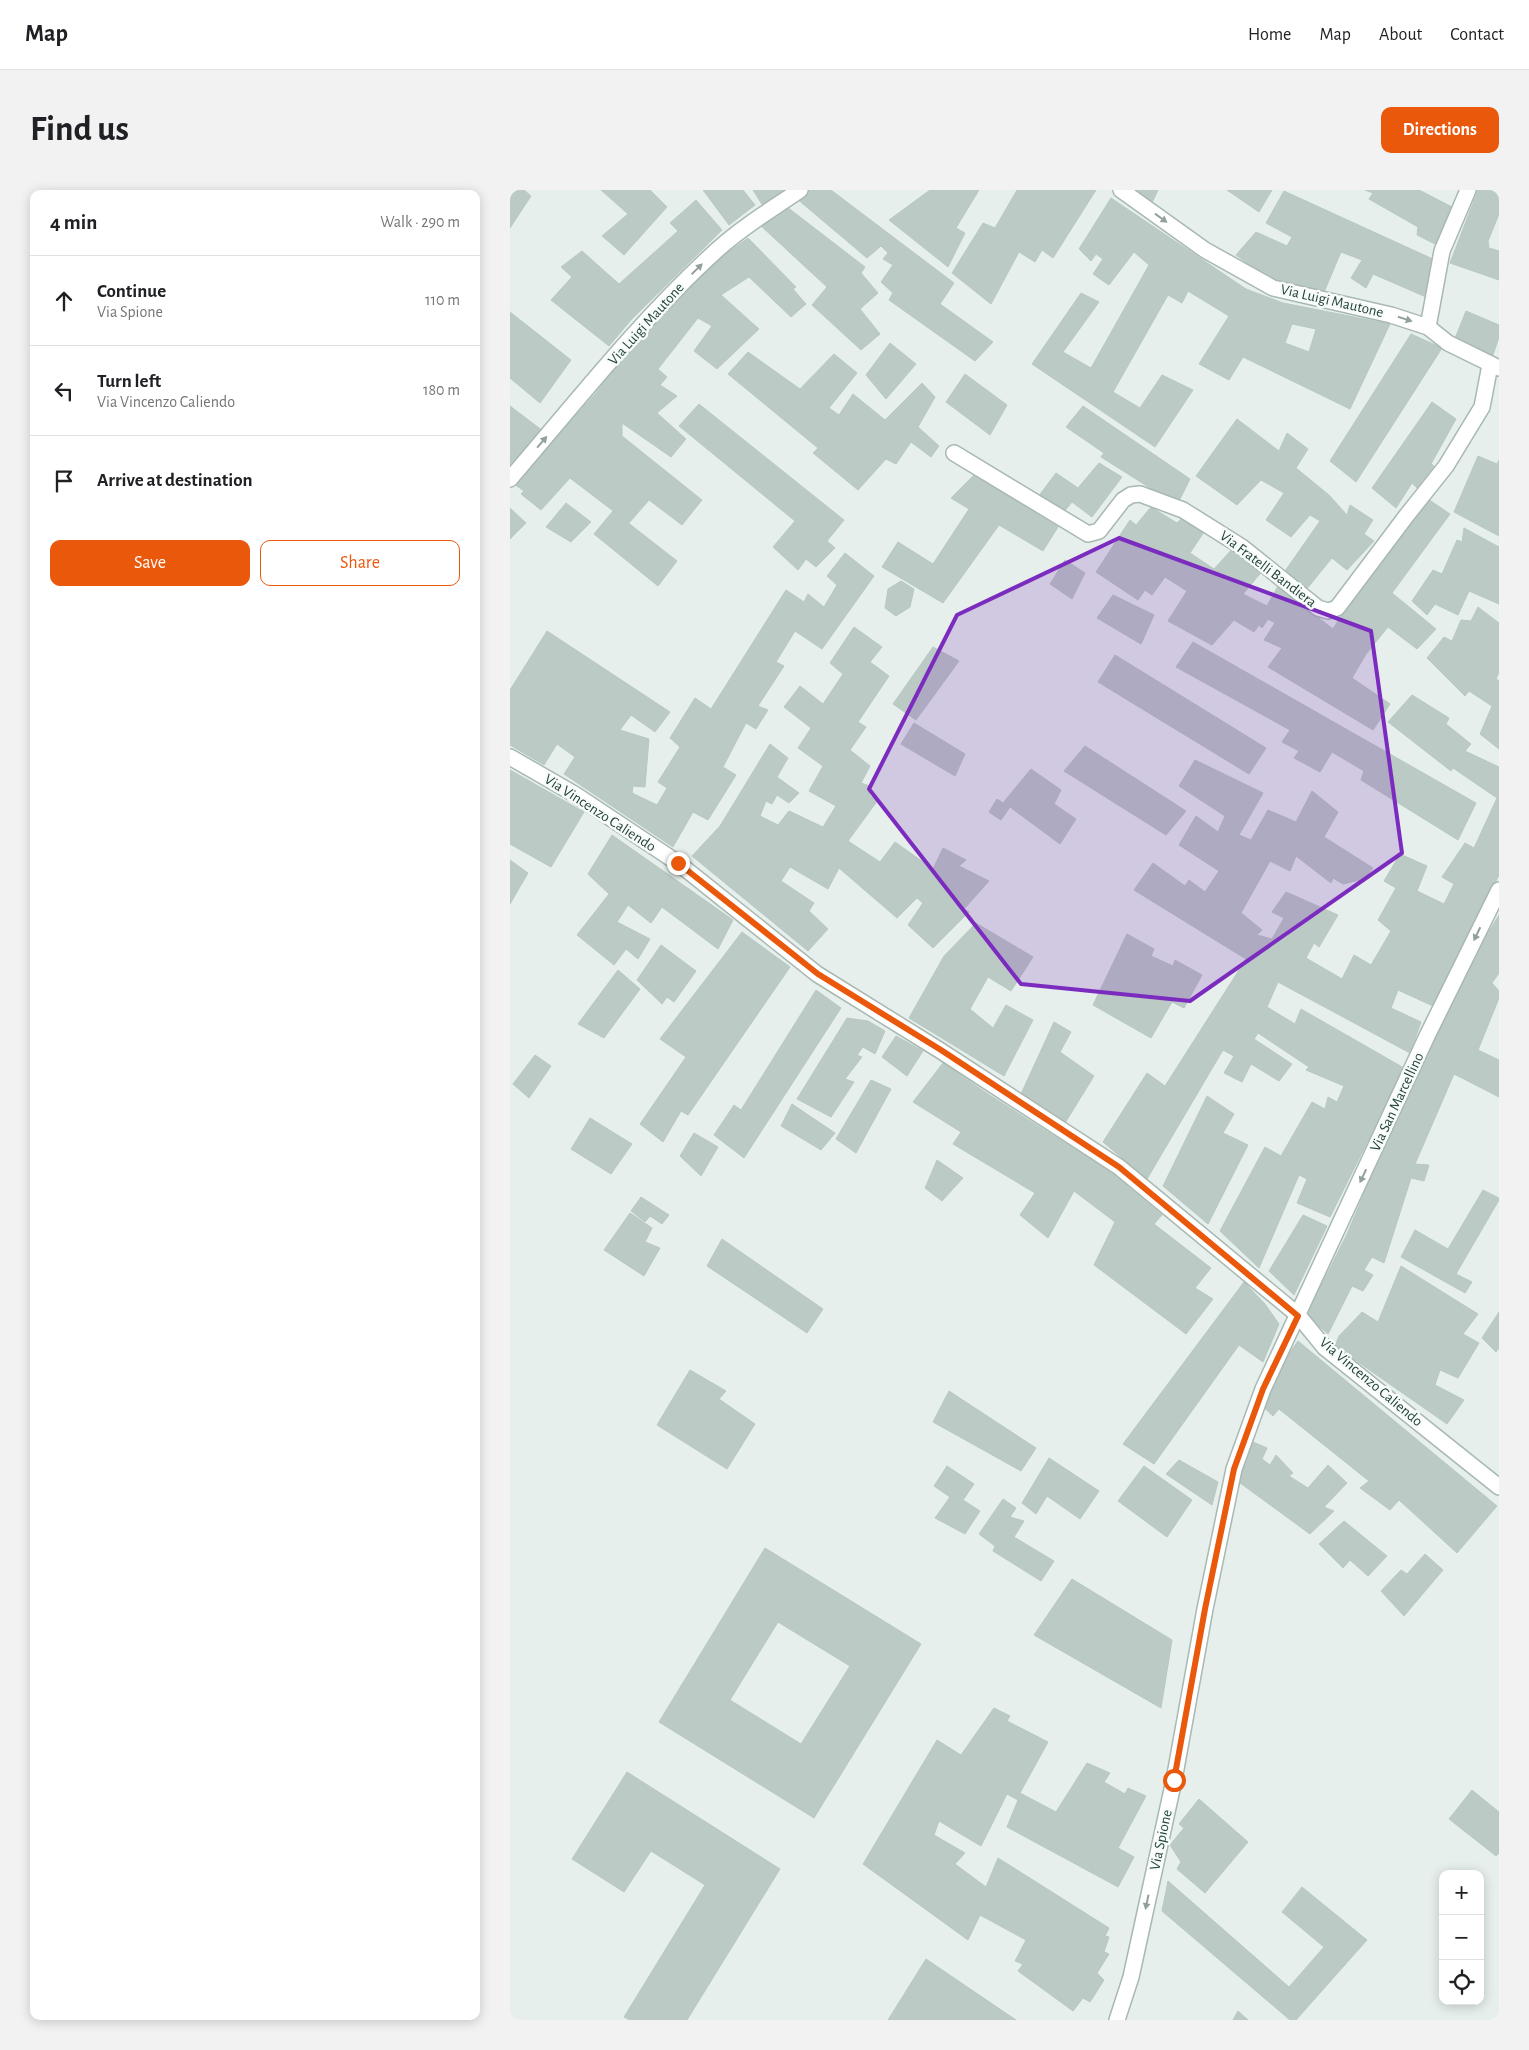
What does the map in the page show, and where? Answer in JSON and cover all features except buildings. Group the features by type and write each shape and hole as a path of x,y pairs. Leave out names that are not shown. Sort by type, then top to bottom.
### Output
{"street":[{"name":"Via Luigi Mautone","path":"510,479 662,302 718,249 749,224 800,190"},
{"name":"Via Luigi Mautone","path":"1121,190 1205,250 1273,288 1391,315 1428,327 1448,343 1495,366"},
{"path":"1428,327 1442,251 1468,190"},
{"name":"Via Fratelli Bandiera","path":"954,454 1088,534 1099,531 1123,500 1131,495 1140,494 1183,510 1242,547 1318,608 1328,611 1337,608 1406,514 1446,466 1482,407 1495,366"},
{"name":"Via Vincenzo Caliendo","path":"510,757 576,795 678,863 818,974 941,1050 1119,1167 1298,1316 1325,1348 1499,1487"},
{"name":"Via San Marcellino","path":"1298,1316 1427,1036 1499,890"},
{"name":"Via Spione","path":"1117,2020 1131,1976 1174,1780 1205,1609 1234,1469 1263,1389 1298,1316"}],"highlighted area":[{"path":"1119,538 1371,631 1402,853 1190,1001 1021,984 869,789 957,615"}],"route":[{"path":"678,863 818,974 941,1050 1119,1167 1298,1316 1263,1389 1234,1469 1205,1609 1174,1780"}]}
